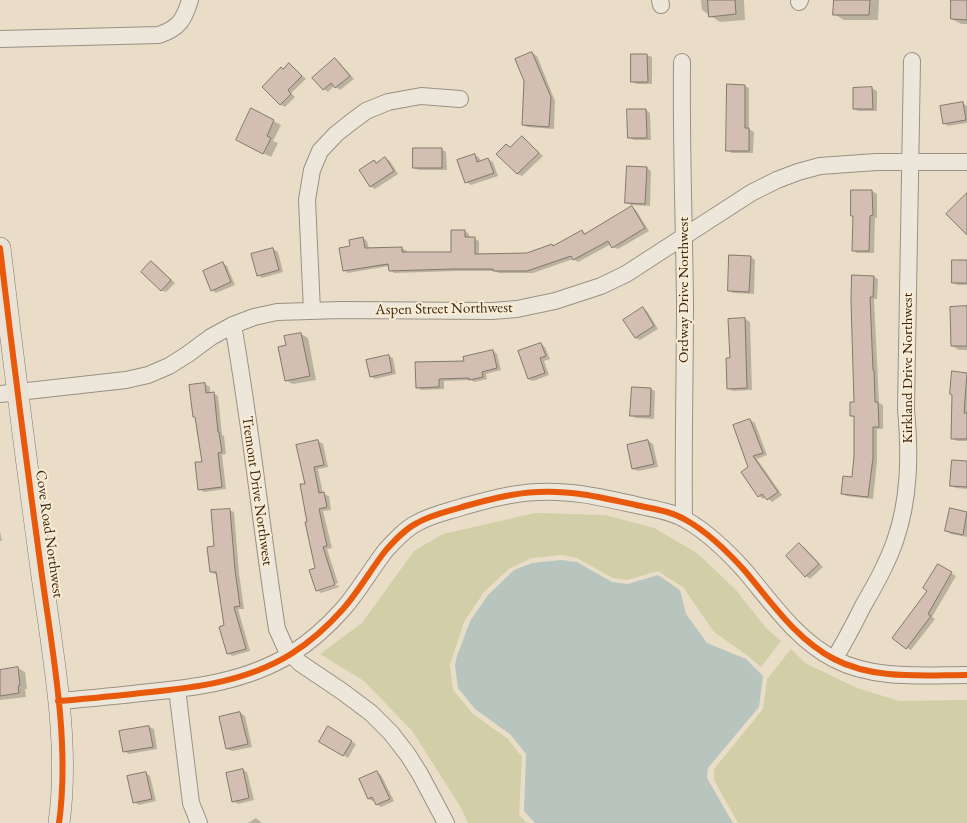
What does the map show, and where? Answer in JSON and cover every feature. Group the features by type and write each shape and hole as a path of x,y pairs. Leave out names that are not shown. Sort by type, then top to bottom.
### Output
{"main road":[{"name":"Cove Road Northwest","path":"0,248 9,393 58,701 63,772 59,823"}],"street":[{"path":"0,39 159,34 170,31 179,24 186,15 190,0"},
{"name":"Kirkland Drive Northwest","path":"834,659 884,566 896,540 903,512 907,481 909,442 906,409 909,161 912,61"},
{"name":"Ordway Drive Northwest","path":"682,62 681,128 684,237 684,518"},
{"path":"312,311 307,200 312,170 320,151 350,122 366,112 388,102 421,96 460,99"},
{"name":"Aspen Street Northwest","path":"9,393 126,380 148,374 169,366 188,354 211,336 233,325 254,317 277,312 492,311 525,307 555,301 601,286 626,274 751,193 777,180 798,172 820,166 876,162 967,162"},
{"name":"Tremont Drive Northwest","path":"233,325 243,382 265,551 277,628 281,639 291,654 300,663 371,713 391,733 420,774 446,823"},
{"path":"58,701 188,688 245,676 269,666 291,654 325,628 344,608 386,550 415,524 433,515 493,498 539,492 568,492 604,498 666,512 684,518 717,542 744,570 799,635 816,648 846,665 866,671 895,675 967,675"},
{"path":"177,689 192,803 199,823"}],"shaded area":[{"path":"535,513 605,515 654,528 697,553 736,590 766,628 781,641 761,667 714,632 683,587 658,571 627,580 613,578 577,558 562,555 532,558 510,568 484,592 464,622 450,665 453,690 473,714 508,739 522,757 519,815 527,823 468,823 460,806 413,732 364,681 320,654 362,623 414,551 443,534"},
{"path":"561,560 577,562 612,582 628,584 658,575 680,590 686,614 707,643 746,659 763,676 759,707 708,768 707,778 733,823 535,823 524,811 526,754 511,735 475,709 458,688 455,665 470,621 488,595 514,570 532,563"},
{"path":"791,649 805,663 857,688 899,701 967,700 967,823 738,823 714,780 714,769 763,709 767,679"}],"building":[{"path":"708,0 735,0 736,14 709,17"},
{"path":"834,0 870,0 869,15 833,15"},
{"path":"951,0 967,0 967,20 951,19"},
{"path":"532,52 551,97 549,127 522,125 524,81 515,59"},
{"path":"631,54 647,54 648,82 631,82"},
{"path":"335,58 350,76 335,88 331,83 323,90 312,78"},
{"path":"289,63 302,76 288,90 291,94 280,105 262,87 281,67 283,69"},
{"path":"727,84 745,85 745,128 749,128 749,151 726,151"},
{"path":"872,87 873,109 853,109 853,88"},
{"path":"963,102 966,120 943,124 940,106"},
{"path":"251,108 274,120 267,136 271,138 263,154 236,140"},
{"path":"627,109 646,109 647,138 628,138"},
{"path":"522,136 539,153 517,174 496,154 506,144 510,147"},
{"path":"413,148 442,148 442,168 413,168"},
{"path":"475,154 477,162 488,158 494,173 465,183 457,160"},
{"path":"385,157 394,171 370,187 359,170 374,160 376,163"},
{"path":"627,166 647,167 645,204 625,203"},
{"path":"851,190 872,190 873,215 870,216 869,251 852,251 853,216 851,216"},
{"path":"967,193 967,235 946,214"},
{"path":"632,206 645,228 612,248 608,241 573,260 571,256 527,271 452,269 389,271 388,264 343,271 339,248 350,246 349,240 363,237 365,248 402,247 402,252 451,252 451,230 465,230 465,237 475,237 475,254 527,253 552,244 553,246 582,230 584,234"},
{"path":"273,248 279,270 257,276 251,254"},
{"path":"729,255 751,256 749,292 728,291"},
{"path":"952,260 967,260 967,283 952,283"},
{"path":"151,261 171,280 161,291 141,272"},
{"path":"223,262 231,282 211,291 203,271"},
{"path":"852,275 874,276 873,297 870,297 875,402 878,402 879,427 873,427 873,458 868,497 841,494 843,476 852,477 854,456 854,416 850,416 850,402 854,402 851,301"},
{"path":"967,306 967,346 951,346 950,307"},
{"path":"643,307 654,326 635,338 623,320"},
{"path":"745,318 747,388 727,389 726,358 730,358 728,319"},
{"path":"301,333 310,376 285,381 278,347 286,345 284,336"},
{"path":"541,343 546,356 540,358 545,373 528,379 518,351"},
{"path":"493,350 497,368 482,372 483,377 469,380 469,378 439,379 439,387 416,388 415,362 464,361 463,357"},
{"path":"389,355 392,372 370,377 366,360"},
{"path":"952,371 967,373 964,413 967,413 967,439 951,439 952,395 950,394"},
{"path":"205,383 206,393 214,392 218,432 222,452 218,453 222,487 198,490 195,462 202,462 195,417 193,417 189,385"},
{"path":"632,387 651,388 650,416 630,416"},
{"path":"750,419 763,453 753,456 778,492 767,500 762,494 758,497 741,472 748,467 733,425"},
{"path":"318,440 324,465 314,467 319,493 324,492 327,507 319,509 327,546 323,547 335,585 316,591 309,570 315,568 305,522 307,522 300,484 305,484 296,445"},
{"path":"648,440 654,464 632,469 627,445"},
{"path":"952,460 967,461 967,487 950,486"},
{"path":"950,508 967,512 963,535 945,531"},
{"path":"230,509 235,570 240,606 234,607 246,649 227,654 219,627 224,625 216,572 210,572 207,547 214,546 211,510"},
{"path":"799,543 819,564 805,577 786,556"},
{"path":"938,564 952,572 928,614 931,616 906,649 892,638 927,591 923,588"},
{"path":"18,667 20,685 18,686 19,693 0,696 0,670"},
{"path":"240,712 248,744 226,749 219,717"},
{"path":"149,726 153,747 123,752 119,731"},
{"path":"328,726 352,741 343,756 319,742"},
{"path":"243,769 249,798 232,802 226,773"},
{"path":"377,771 390,799 376,805 372,797 368,799 359,779"},
{"path":"146,772 152,799 133,803 127,776"}],"cycle path":[{"path":"0,248 59,700 63,762 59,823"},
{"path":"58,701 199,686 237,677 274,664 305,644 331,622 354,595 386,550 408,528 422,520 462,507 509,495 538,492 576,493 600,497 674,514 686,520 703,531 725,550 796,631 820,651 849,666 899,675 967,675"}]}
